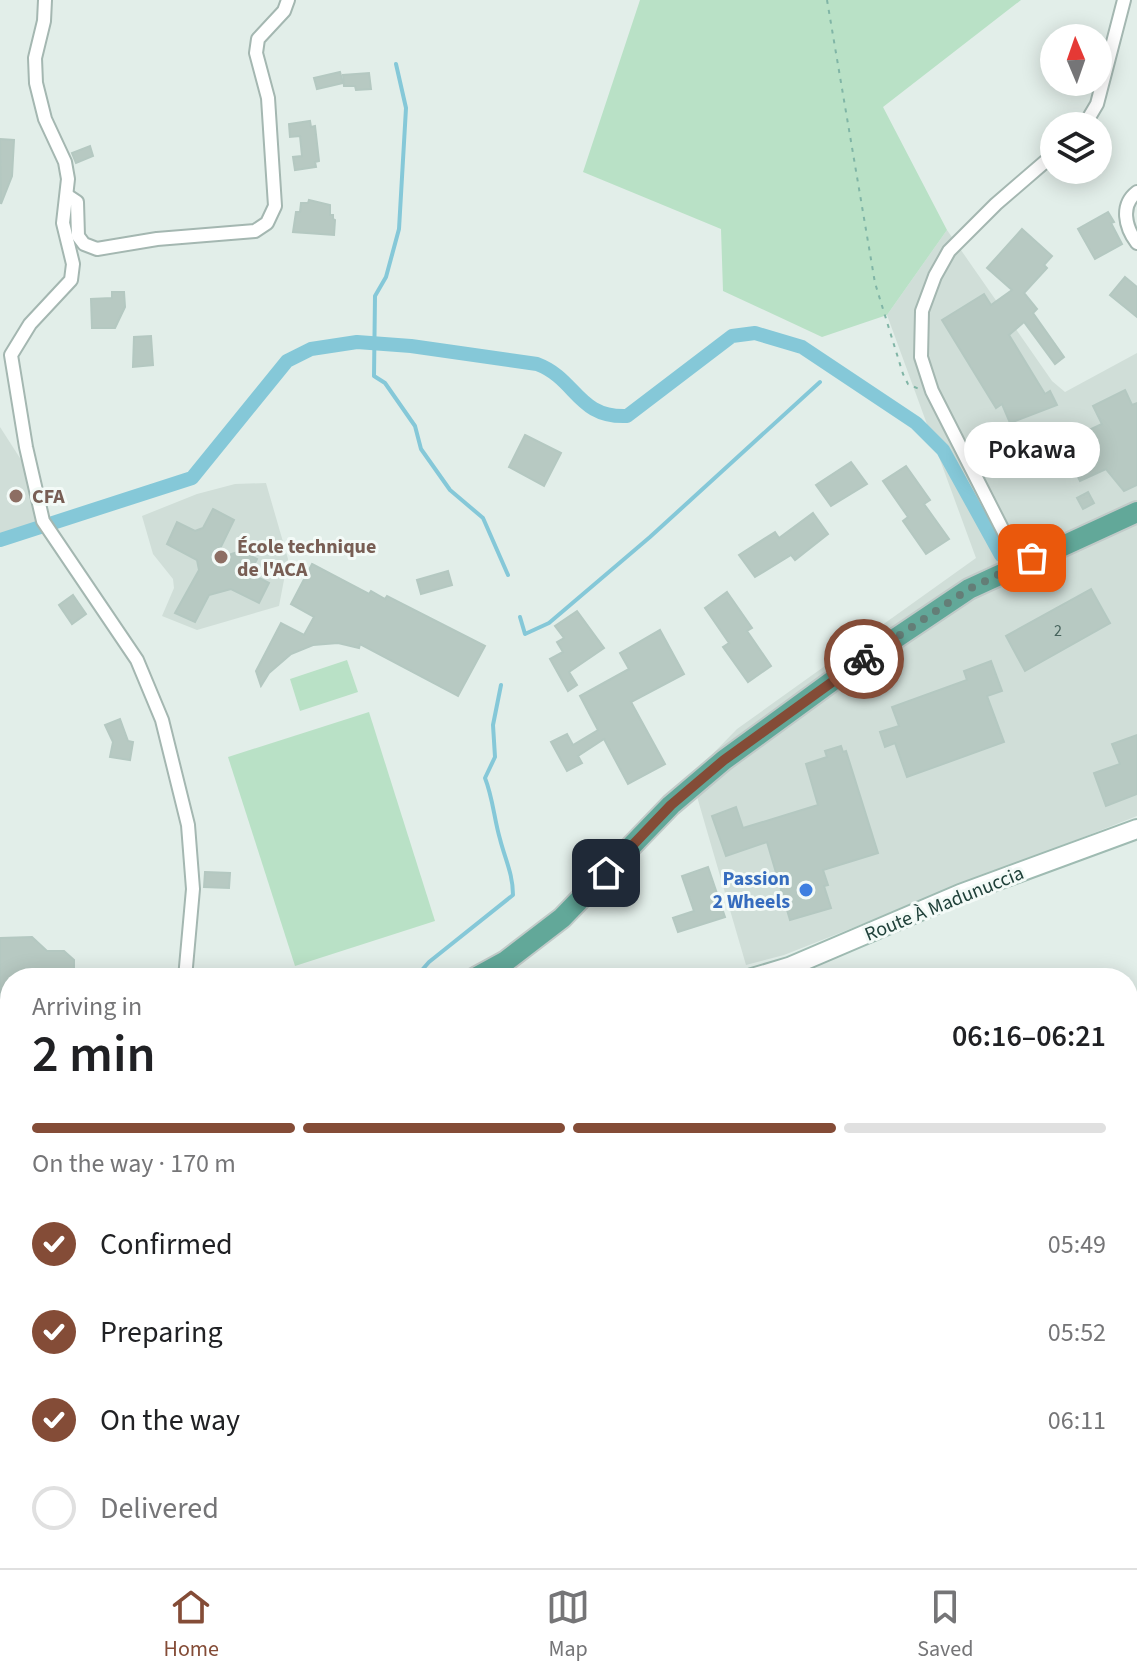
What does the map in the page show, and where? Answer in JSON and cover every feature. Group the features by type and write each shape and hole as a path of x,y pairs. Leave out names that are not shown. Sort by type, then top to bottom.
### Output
{"main road":[{"path":"493,968 562,918 671,805 724,760 942,606 1017,565 1137,512"},
{"name":"Route À Madunuccia","path":"786,968 960,894 1137,829"}],"street":[{"path":"45,0 44,21 35,58 36,83 45,119 65,162 68,196 63,223 73,264 71,280 6,354 46,525 137,660 162,720 188,825 193,889 186,968"},
{"path":"68,196 77,202 78,236 84,244 97,249 157,239 255,231 267,223 275,206 268,98 256,53 258,39 284,11 288,0"},
{"path":"1092,112 1124,0"},
{"path":"1017,565 1016,556 932,391 921,357 922,311 935,276 949,251 1040,166"},
{"path":"1137,192 1127,204 1126,218 1137,243"}],"path":[{"path":"827,0 875,283 908,384 919,390 932,391"}],"shaded area":[{"path":"947,230 1052,381 1065,392 1137,353 1137,816 784,955 746,965 691,776 737,729 976,558 887,315"},
{"name":"CFA","path":"0,427 27,469 39,522 0,535"},
{"name":"École technique de l'ACA","path":"266,483 288,559 279,606 197,630 162,616 174,588 173,579 153,554 142,516 197,494 235,484"}],"green space":[{"path":"640,0 1021,0 883,107 947,230 887,315 822,337 723,291 721,229 583,172"},
{"path":"347,660 358,692 300,711 290,679"},
{"path":"369,712 435,921 295,966 228,757"}],"building":[{"path":"340,72 343,83 317,89 314,78"},
{"path":"369,73 371,89 356,90 355,86 344,86 343,75"},
{"path":"310,121 311,127 315,126 319,161 315,162 316,167 295,170 293,157 302,156 300,136 290,137 289,124"},
{"path":"0,139 14,140 12,176 1,204"},
{"path":"90,146 93,156 76,163 72,153"},
{"path":"309,200 330,205 330,215 335,220 334,235 293,232 296,212 300,212 301,203 308,203"},
{"path":"1108,212 1122,244 1095,259 1078,229"},
{"path":"1022,229 1052,256 1044,265 1047,268 1024,293 1037,309 1033,313 1064,357 1055,364 1024,322 1009,335 1045,394 1050,391 1057,405 1010,423 1002,404 996,408 942,320 984,294 991,305 1012,290 987,268"},
{"path":"1125,277 1137,287 1137,317 1110,295"},
{"path":"112,292 124,292 125,307 115,328 92,328 91,299 112,298"},
{"path":"151,336 153,365 133,367 134,337"},
{"path":"1125,390 1132,405 1137,403 1137,485 1124,491 1106,469 1080,481 1061,443 1102,424 1093,406"},
{"path":"525,435 561,453 544,486 509,467"},
{"path":"851,462 867,484 831,506 816,485"},
{"path":"906,466 930,500 924,504 949,539 926,554 903,521 908,517 883,481"},
{"path":"1088,492 1094,503 1083,509 1077,498"},
{"path":"213,509 234,520 215,559 241,551 257,559 254,565 259,578 269,583 259,603 231,589 209,595 195,622 175,613 199,570 197,560 167,544 177,522 195,531 203,528"},
{"path":"813,513 828,534 795,560 791,555 755,577 739,555 775,532 779,538"},
{"path":"312,564 369,594 371,591 385,599 387,596 485,646 458,696 360,644 359,648 338,643 313,645 291,654 269,673 261,686 256,671 281,623 304,635 314,617 291,604"},
{"path":"448,571 452,585 421,594 417,580"},
{"path":"1091,589 1110,623 1025,671 1006,636"},
{"path":"727,592 752,628 747,631 771,666 748,682 723,647 729,643 705,608"},
{"path":"73,595 86,614 72,624 59,605"},
{"path":"577,611 604,648 569,672 577,685 568,691 550,659 563,652 557,642 564,638 555,626"},
{"path":"660,630 684,674 631,702 665,764 628,784 604,739 578,756 582,763 567,771 551,742 567,734 573,745 598,730 580,696 629,669 620,653"},
{"path":"991,661 1002,691 987,696 1004,742 907,777 895,743 885,747 880,732 899,726 892,707 967,680 964,671"},
{"path":"120,719 128,741 133,742 130,760 110,757 113,742 105,725"},
{"path":"1137,735 1137,794 1106,806 1094,773 1120,764 1112,744"},
{"path":"841,746 843,752 846,751 878,853 823,870 831,908 790,920 767,842 726,856 712,816 736,807 743,828 818,805 806,764 827,757 825,751"},
{"path":"708,867 725,917 678,932 673,918 694,911 682,876"},
{"path":"205,872 230,873 229,888 204,887"},
{"path":"32,937 47,951 64,951 74,960 74,968 0,968 0,938"}],"waterway":[{"path":"396,64 406,108 399,229 386,277 375,296 374,376 385,383 415,426 421,449 450,490 483,518 508,575"},
{"path":"0,540 192,478 287,361 311,349 357,342 411,346 537,364 561,379 597,411 627,416 732,336 755,333 802,347 916,423 943,450 1001,555"},
{"path":"520,617 525,634 549,623 650,537 820,382"},
{"path":"1021,575 1044,585"},
{"path":"424,968 513,895 485,778 495,757 493,725 501,685"}],"way so far":[{"path":"864,659 969,589 1032,558"}],"place":[{"name":"CFA","path":"16,496"},
{"name":"École technique de l'ACA","path":"221,557"},
{"name":"Pokawa","path":"1032,558"},
{"name":"Passion 2 Wheels","path":"806,890"}],"route":[{"path":"606,873 671,805 724,760 864,659"}]}
